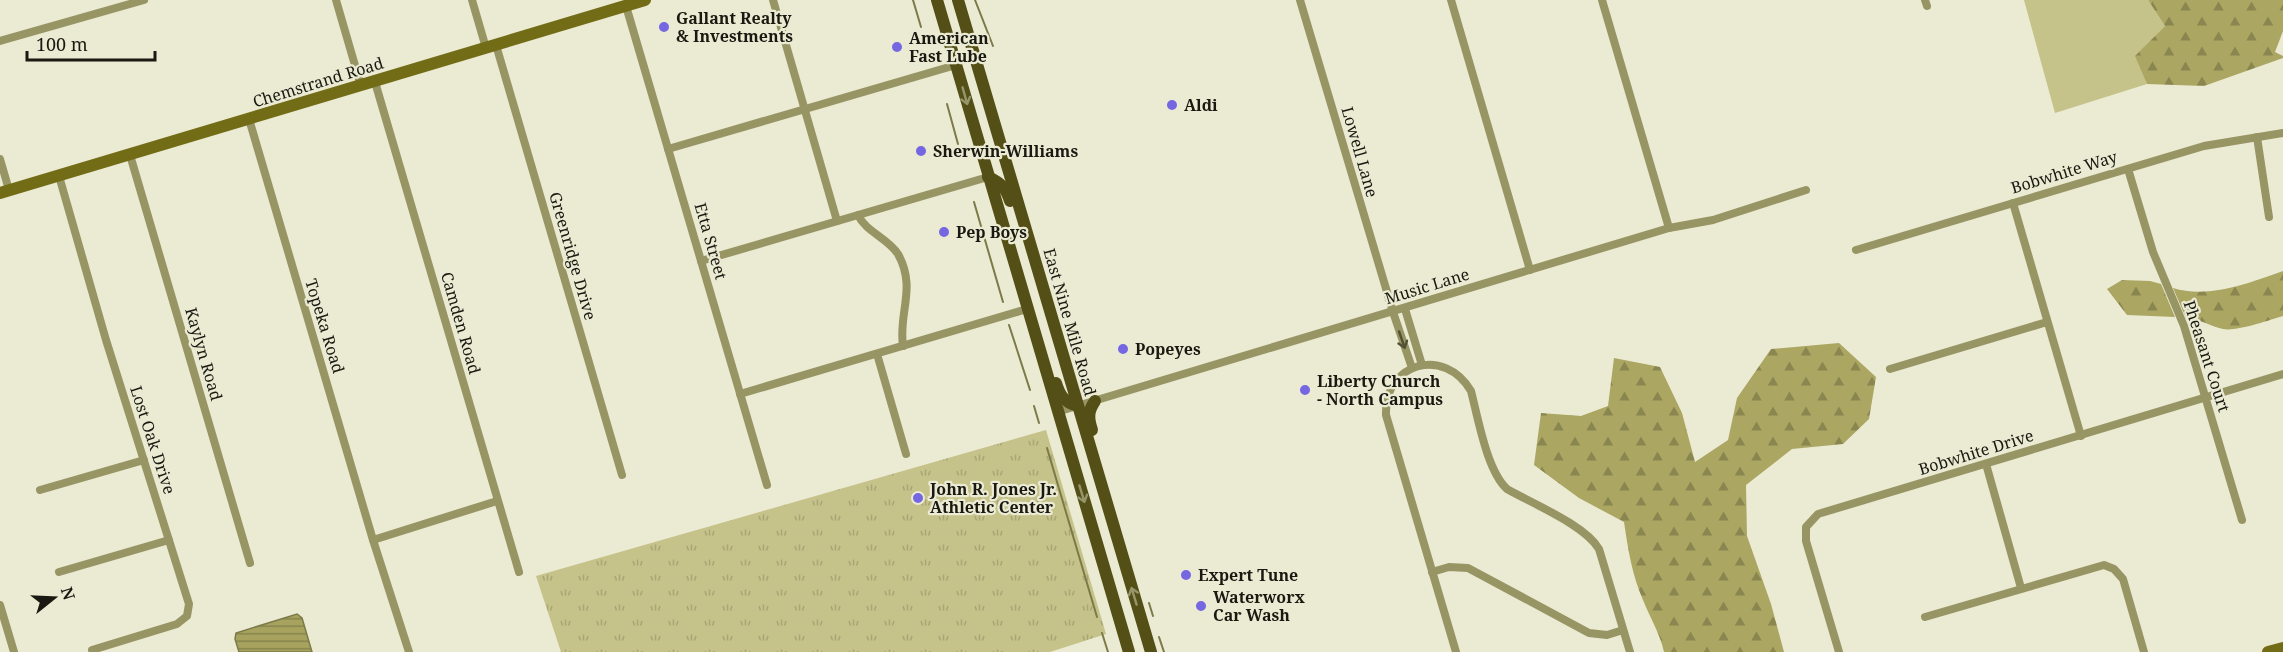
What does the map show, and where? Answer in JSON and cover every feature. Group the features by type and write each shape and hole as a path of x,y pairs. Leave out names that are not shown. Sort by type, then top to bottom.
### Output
{"main road":[{"path":"937,0 1129,652"},
{"path":"951,0 975,83 991,110"},
{"name":"East Nine Mile Road","path":"958,0 1151,651"},
{"path":"966,0 1022,192 1021,214"},
{"path":"988,177 1001,183 1006,189 1026,232"},
{"path":"1041,245 1040,254 1069,354 1068,373"},
{"path":"1027,309 1037,320 1059,393 1066,403 1078,406"},
{"path":"1095,401 1090,408 1088,418 1105,474 1107,507"},
{"path":"1098,548 1119,600 1134,647 1139,651 1151,651"}],"street":[{"path":"0,41 144,0"},
{"path":"336,0 361,86"},
{"name":"Greenridge Drive","path":"472,0 491,47 622,476"},
{"name":"Chemstrand Road","path":"4,192 645,0"},
{"path":"773,0 837,221"},
{"name":"Lowell Lane","path":"1300,0 1393,312 1412,368"},
{"path":"1451,0 1530,270"},
{"path":"1602,0 1669,228"},
{"name":"Etta Street","path":"626,6 767,485"},
{"path":"668,149 956,65"},
{"name":"Camden Road","path":"375,82 519,573"},
{"name":"Topeka Road","path":"249,119 373,540 409,652"},
{"name":"Bobwhite Way","path":"1856,250 2204,146 2283,133"},
{"path":"2257,137 2269,217"},
{"name":"Kaylyn Road","path":"130,155 250,563"},
{"path":"0,159 4,192"},
{"name":"Pheasant Court","path":"2128,169 2153,252 2184,326 2242,520"},
{"name":"Lost Oak Drive","path":"59,176 106,340 189,604 187,616 177,624 92,650"},
{"path":"701,261 988,177"},
{"name":"Music Lane","path":"1057,412 1669,228 1713,220 1806,190"},
{"path":"2013,203 2081,436"},
{"path":"858,215 865,225 888,242 903,264 908,286 902,336 903,346"},
{"path":"740,394 1027,309"},
{"path":"1405,309 1422,365"},
{"path":"1890,369 2047,322"},
{"path":"877,354 906,454"},
{"path":"1456,652 1386,415 1391,387 1397,379 1412,368 1422,365 1437,365 1446,368 1460,376 1466,383 1471,391 1495,476 1500,483 1583,531 1594,541 1599,549 1630,652"},
{"name":"Bobwhite Drive","path":"1839,652 1806,541 1806,527 1818,514 2283,374"},
{"path":"40,490 144,460"},
{"path":"1986,464 2021,588"},
{"path":"373,540 497,501"},
{"path":"59,572 169,540"},
{"path":"1925,617 2104,565 2114,569 2123,579 2144,652"},
{"path":"1432,572 1449,567 1468,568 1589,633 1607,635 1623,630"},
{"path":"0,605 14,652"}],"green space":[{"path":"2024,0 2148,0 2165,26 2136,56 2147,84 2055,113"},
{"path":"2148,0 2283,0 2283,31 2275,52 2283,58 2204,86 2147,84 2135,56 2165,26"},
{"path":"2283,271 2283,316 2236,329 2223,329 2186,318 2173,288 2186,291 2214,291 2243,285"},
{"path":"2122,280 2150,281 2161,284 2175,317 2127,315 2107,289"},
{"path":"1839,343 1876,377 1869,419 1843,444 1792,449 1746,485 1747,536 1771,604 1784,652 1664,652 1636,581 1624,522 1579,498 1534,465 1541,413 1581,416 1608,406 1614,358 1660,367 1682,413 1695,462 1728,440 1737,398 1771,349"},
{"name":"John R. Jones Jr. Athletic Center","path":"1046,430 1106,634 1050,652 561,652 536,576"}],"shaded area":[{"path":"297,614 302,618 312,652 239,652 235,639 236,633"}],"waterway":[{"path":"913,0 921,27"},
{"path":"975,0 993,46"},
{"path":"947,104 958,144"},
{"path":"974,202 1003,302"},
{"path":"1009,325 1030,390"},
{"path":"1034,406 1039,423"},
{"path":"1047,448 1097,617"},
{"path":"1149,603 1153,616"},
{"path":"1102,633 1108,652"},
{"path":"1159,637 1164,652"}],"place":[{"name":"Gallant Realty & Investments","path":"664,27"},
{"name":"American Fast Lube","path":"897,47"},
{"name":"Aldi","path":"1172,105"},
{"name":"Sherwin-Williams","path":"921,151"},
{"name":"Pep Boys","path":"944,232"},
{"name":"Popeyes","path":"1123,349"},
{"name":"Liberty Church - North Campus","path":"1305,390"},
{"name":"John R. Jones Jr. Athletic Center","path":"918,498"},
{"name":"Expert Tune","path":"1186,575"},
{"name":"Waterworx Car Wash","path":"1201,606"}]}
